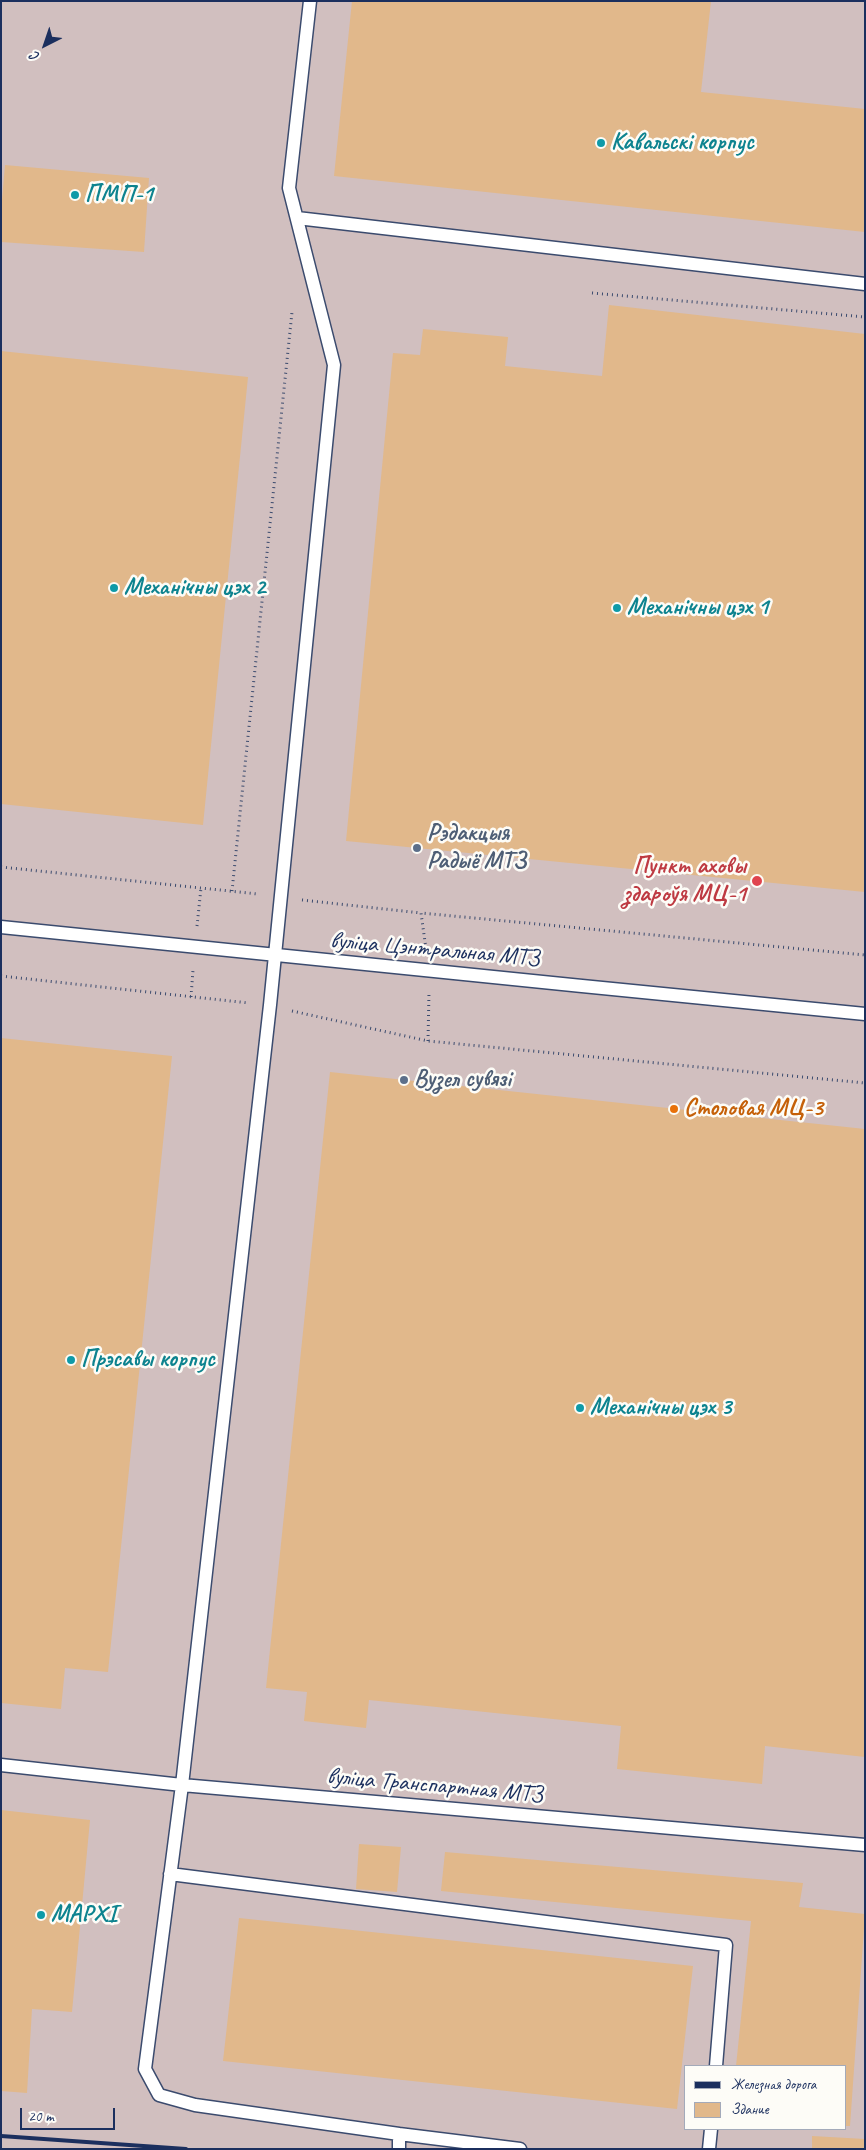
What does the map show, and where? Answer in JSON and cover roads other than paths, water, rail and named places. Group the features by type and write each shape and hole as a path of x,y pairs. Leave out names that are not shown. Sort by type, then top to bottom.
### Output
{"lane":[{"path":"310,1 289,188 334,365 270,1005 182,1785 145,2069 159,2095 195,2104 399,2134 520,2149"},
{"path":"297,218 865,284"},
{"name":"вуліца Цэнтральная МТЗ","path":"1,927 275,957 430,970 865,1014"},
{"name":"вуліца Транспартная МТЗ","path":"1,1765 182,1785 865,1845"},
{"path":"170,1874 726,1945 716,2065"},
{"path":"709,2149 711,2130"},
{"path":"399,2134 399,2149"}],"railway":[{"path":"1,2136 186,2149"}],"place":[{"name":"Кавальскі корпус","path":"601,143"},
{"name":"ПМП-1","path":"75,195"},
{"name":"Механічны цэх 2","path":"114,588"},
{"name":"Механічны цэх 1","path":"617,608"},
{"name":"Рэдакцыя Радыё МТЗ","path":"417,848"},
{"name":"Пункт аховы здароўя МЦ-1","path":"757,881"},
{"name":"Вузел сувязі","path":"404,1080"},
{"name":"Столовая МЦ-3","path":"674,1109"},
{"name":"Прэсавы корпус","path":"71,1360"},
{"name":"Механічны цэх 3","path":"580,1408"},
{"name":"МАРХІ","path":"41,1915"}]}
